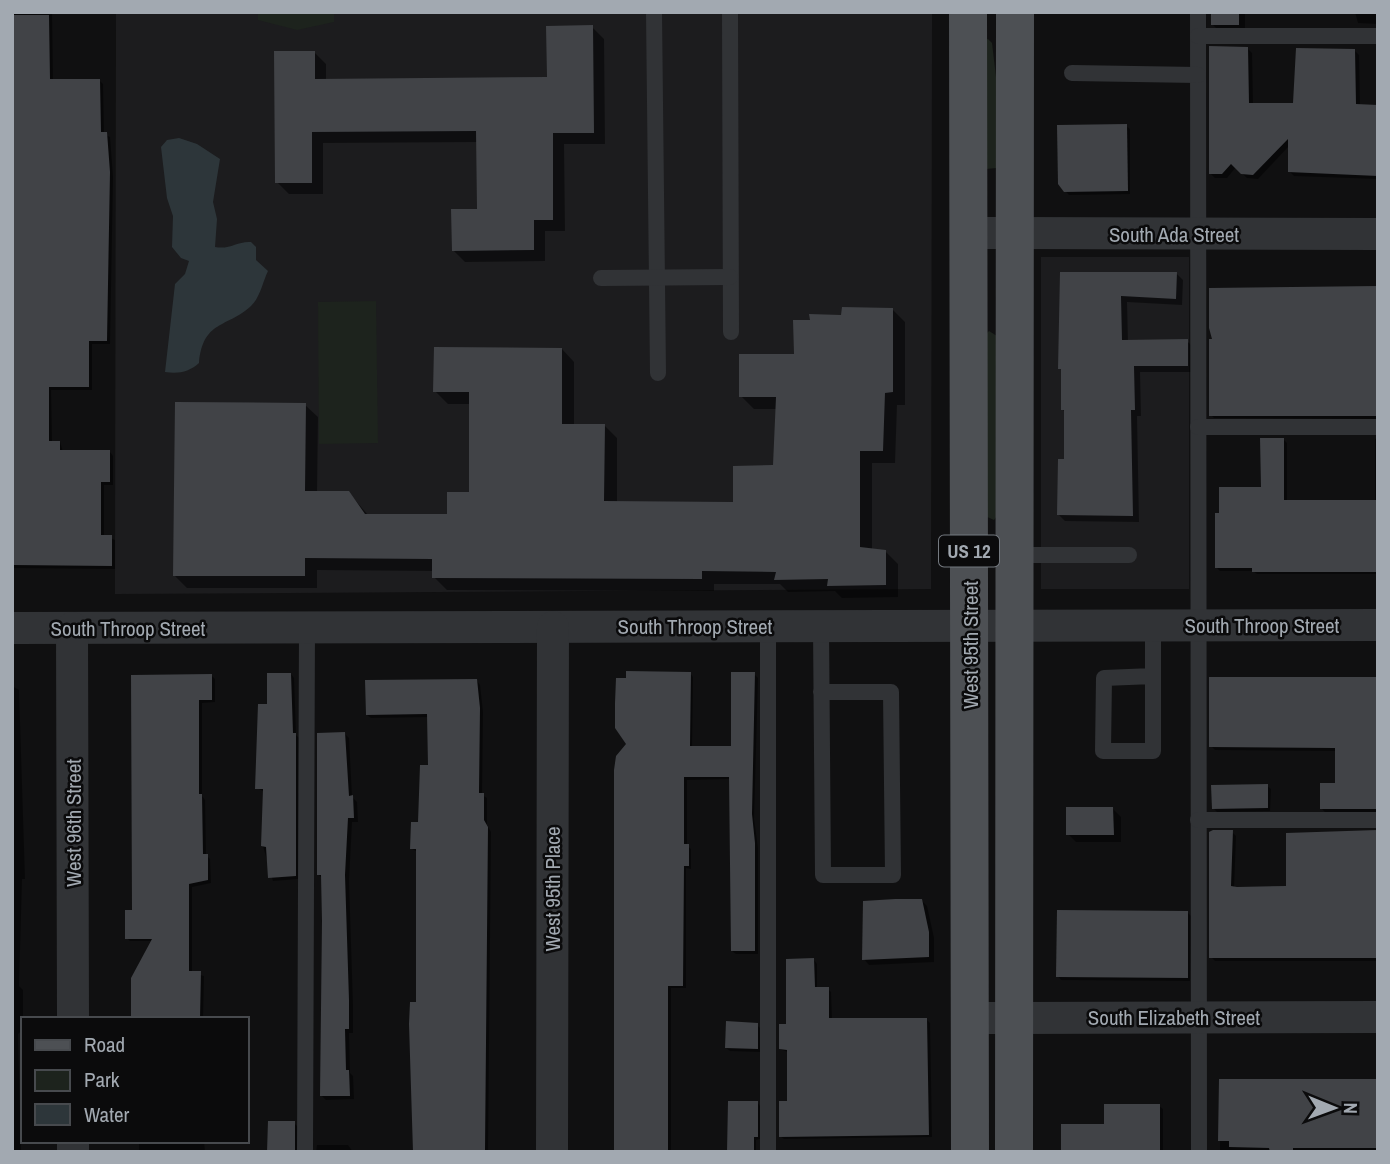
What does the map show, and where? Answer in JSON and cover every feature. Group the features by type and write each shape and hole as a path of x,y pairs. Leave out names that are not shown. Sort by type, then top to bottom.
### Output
{"main road":[{"name":"West 95th Street","path":"968,12 970,1152"},
{"name":"US 12","path":"1014,1152 1015,12"}],"street":[{"name":"South Ada Street","path":"970,233 1378,234"},
{"name":"South Throop Street","path":"12,628 1378,625"},
{"name":"West 95th Place","path":"552,1152 553,627"},
{"name":"West 96th Street","path":"72,628 73,1017"},
{"name":"South Elizabeth Street","path":"971,1018 1378,1017"}],"lane":[{"path":"654,12 658,373"},
{"path":"730,12 731,332"},
{"path":"1198,12 1199,1152"},
{"path":"1198,36 1378,36"},
{"path":"1072,73 1198,75"},
{"path":"601,278 730,277"},
{"path":"1198,426 1378,427"},
{"path":"1014,555 1129,555"},
{"path":"1153,625 1153,676 1153,751 1103,751 1104,678 1153,676"},
{"path":"768,626 768,1152"},
{"path":"821,626 821,692 823,875 893,875 891,692 821,692"},
{"path":"305,1152 307,627"},
{"path":"1198,820 1378,820"}],"shaded area":[{"path":"116,12 932,12 931,589 115,594"},
{"path":"1041,257 1189,257 1189,589 1041,589"}],"green space":[{"path":"258,12 334,12 334,22 297,30 258,20"},
{"path":"988,39 992,43 998,94 997,168 986,169 985,40"},
{"path":"376,301 378,443 319,444 318,302"},
{"path":"989,331 997,336 997,516 994,520 985,516 985,335"}],"water":[{"path":"179,138 197,144 220,159 213,202 217,219 215,247 251,242 256,247 256,260 268,271 254,303 211,332 201,349 199,363 184,372 175,373 165,372 175,284 185,274 189,261 181,258 172,247 173,216 167,198 161,147 167,140"}],"building":[{"path":"1211,12 1239,12 1239,25 1211,25"},
{"path":"12,15 49,15 50,79 100,79 101,132 107,132 110,172 107,341 89,341 89,387 49,387 49,441 60,441 60,450 110,450 110,482 101,482 101,535 112,535 112,566 12,565"},
{"path":"593,25 594,133 553,133 553,220 534,220 534,250 452,251 451,209 477,209 476,131 312,132 312,183 275,183 274,51 315,51 315,79 547,77 546,26"},
{"path":"1209,46 1248,47 1249,103 1293,103 1296,48 1355,49 1356,104 1378,105 1378,176 1288,172 1288,139 1253,175 1241,174 1231,164 1222,174 1209,174"},
{"path":"1127,124 1128,191 1064,192 1058,184 1057,125"},
{"path":"1060,272 1177,272 1176,299 1121,296 1122,340 1188,339 1188,366 1134,366 1135,410 1131,410 1133,516 1057,515 1058,459 1064,459 1064,410 1061,410 1061,369 1058,369"},
{"path":"1378,286 1378,416 1209,416 1209,339 1212,339 1209,328 1209,288"},
{"path":"842,307 893,308 893,392 885,393 883,451 860,451 860,547 886,550 886,585 827,586 828,579 774,580 776,572 702,571 702,579 432,578 432,559 305,558 305,576 173,576 175,402 306,403 305,491 349,491 365,514 447,514 447,492 469,492 469,392 433,392 434,347 562,348 562,424 605,424 604,501 733,502 733,466 773,465 776,397 739,397 739,354 794,354 793,320 810,320 809,314 841,315"},
{"path":"1260,438 1284,438 1284,500 1378,500 1378,572 1252,572 1252,568 1215,568 1215,513 1219,513 1219,487 1261,487"},
{"path":"626,671 691,672 690,746 731,746 731,672 755,672 752,814 755,843 755,951 731,951 729,777 684,777 684,844 689,844 689,866 684,866 683,986 668,986 668,1152 614,1152 614,770 616,756 626,744 615,728 615,703 616,678 626,678"},
{"path":"267,673 291,673 293,733 296,733 296,876 268,878 266,847 261,846 263,789 255,789 258,704 267,704"},
{"path":"212,674 212,700 199,700 199,794 202,794 203,854 208,854 208,880 189,884 189,971 201,971 200,1017 131,1017 131,978 152,939 125,939 125,910 132,910 131,675"},
{"path":"1209,677 1378,677 1377,809 1320,809 1320,783 1335,783 1335,748 1209,747"},
{"path":"477,679 480,708 479,793 484,793 484,820 488,827 485,1152 413,1152 409,1024 410,1002 416,1002 416,849 410,849 411,822 418,822 420,765 428,765 427,714 366,715 365,680"},
{"path":"345,732 349,796 353,795 354,818 348,818 345,875 349,1029 345,1029 350,1096 320,1096 322,921 321,875 317,875 317,733"},
{"path":"1268,784 1268,808 1212,809 1211,785"},
{"path":"1066,807 1113,807 1114,835 1066,835"},
{"path":"1233,830 1231,886 1237,887 1286,886 1286,833 1377,830 1378,958 1209,958 1209,832"},
{"path":"922,899 929,932 929,957 862,960 863,901"},
{"path":"1057,910 1188,911 1188,978 1056,977"},
{"path":"814,958 815,987 829,987 829,1018 927,1018 929,1135 779,1137 779,1101 787,1101 787,1050 779,1049 779,1024 786,1024 786,959"},
{"path":"726,1021 758,1023 758,1049 725,1048"},
{"path":"1219,1079 1378,1079 1378,1148 1293,1148 1293,1152 1270,1152 1269,1148 1229,1147 1229,1141 1218,1141"},
{"path":"728,1101 758,1101 758,1137 754,1137 754,1152 727,1152"},
{"path":"1104,1104 1160,1104 1160,1152 1061,1152 1061,1124 1104,1124"},
{"path":"268,1121 295,1121 295,1152 267,1152"}]}
